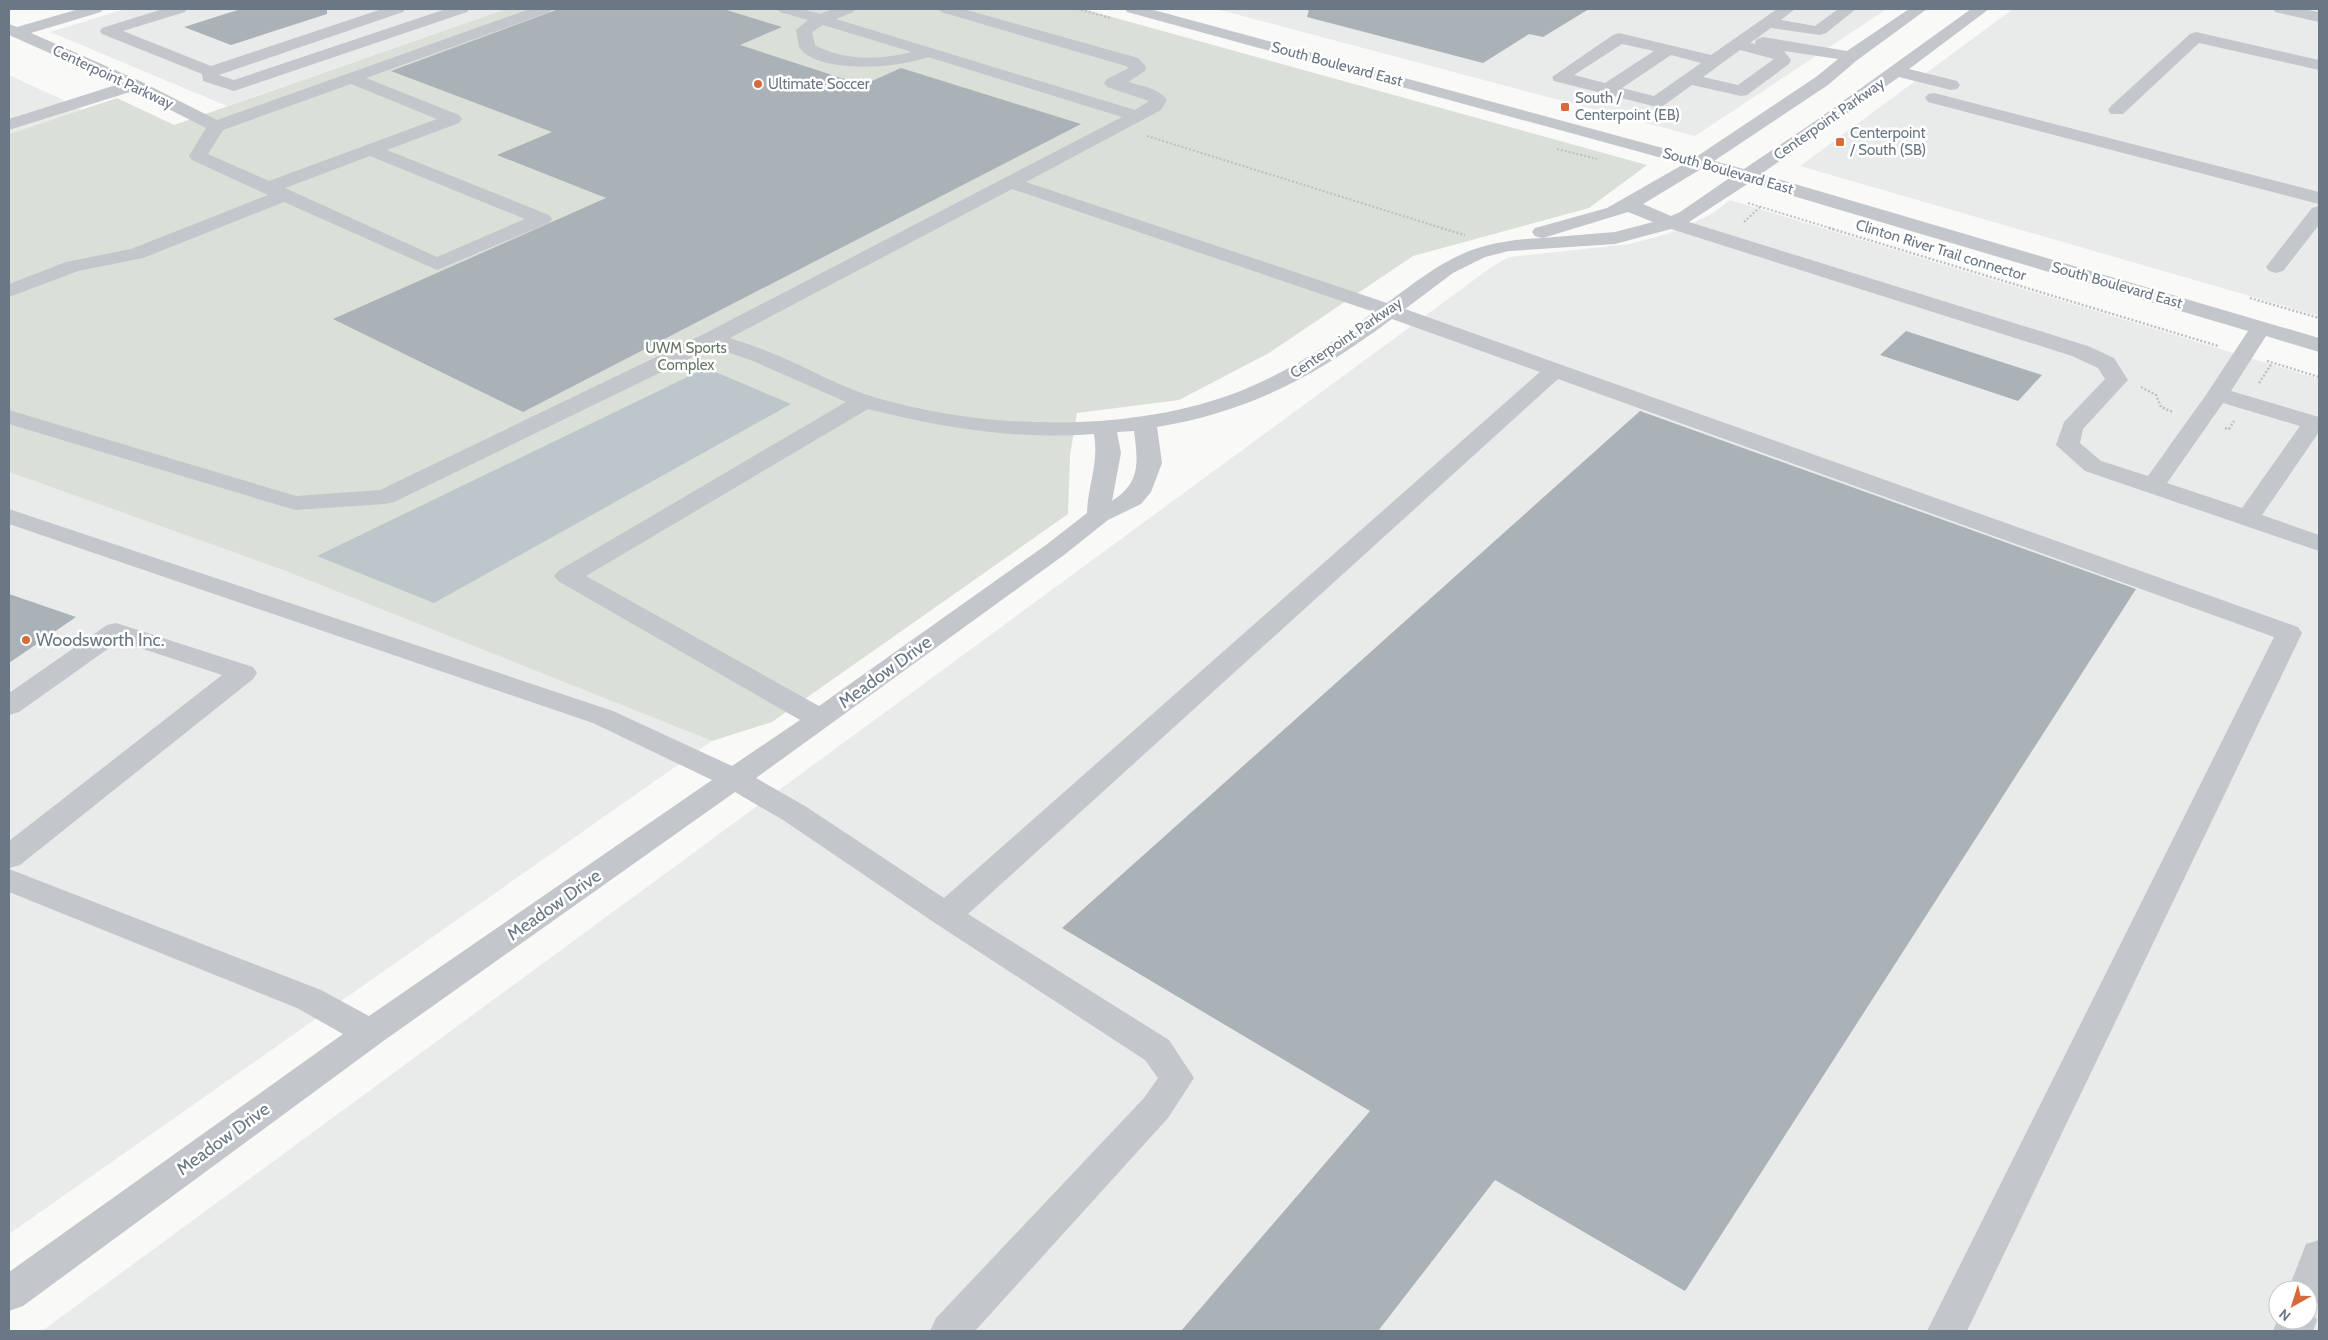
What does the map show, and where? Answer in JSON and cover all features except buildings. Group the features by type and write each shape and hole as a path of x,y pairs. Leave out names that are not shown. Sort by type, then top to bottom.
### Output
{"street":[{"path":"13,31 95,9"},
{"path":"179,9 108,31 211,72 396,9"},
{"path":"211,72 209,77 234,86 460,9"},
{"path":"371,150 542,219 437,264 198,156 216,126 544,9"},
{"path":"786,9 1137,116"},
{"path":"847,9 804,30 807,47 826,57 890,61 928,52"},
{"path":"9,417 295,503 385,497 712,339 1137,116 1155,106 1158,100 1151,95 1113,83 1137,71 1138,67 1132,62 948,9"},
{"name":"South Boulevard East","path":"1133,9 1747,176 2319,345"},
{"path":"1714,61 1619,38 1560,77 1657,102 1787,9"},
{"path":"1752,34 1820,30 1848,9"},
{"name":"Centerpoint Parkway","path":"712,339 759,356 865,401 903,411 987,425 1078,430 1105,428 1145,422 1223,404 1280,382 1316,361 1459,262 1488,250 1521,243 1561,243 1615,238 1672,223 1702,208 1820,126 1981,9"},
{"path":"2281,9 2319,17"},
{"path":"1929,12 1944,22 1908,48 1900,68 1951,85"},
{"name":"Centerpoint Parkway","path":"1521,243 1547,230 1589,220 1628,205 1700,163 1790,117 1822,81 1850,57 1929,12"},
{"name":"Centerpoint Parkway","path":"13,31 134,85 216,126"},
{"path":"1752,34 1787,48 1824,50 1850,57"},
{"path":"1690,78 1741,91 1783,60 1752,34"},
{"path":"2117,110 2196,37 2319,65"},
{"path":"1608,90 1668,50"},
{"path":"9,291 73,266 136,254 371,150 453,119 349,77"},
{"path":"9,126 134,85"},
{"path":"1934,98 2319,198"},
{"path":"1790,117 1820,126"},
{"path":"1009,182 1388,310 2289,633 1947,1331"},
{"path":"1628,205 1672,223 2080,351 2106,363 2117,380 2072,427 2068,445 2093,466 2319,543"},
{"path":"2276,267 2317,219"},
{"path":"2153,486 2218,394 2260,328"},
{"path":"946,915 1555,370"},
{"path":"2218,394 2317,424 2247,518"},
{"path":"820,719 567,576 865,401"},
{"name":"Meadow Drive","path":"9,1294 370,1033 820,719 1055,550 1099,515 1125,504 1142,487 1150,463 1145,422"},
{"path":"1099,515 1100,492 1108,472 1109,453 1105,428"},
{"path":"9,516 602,718 735,779 794,814 946,915 1157,1050 1177,1078 1156,1108 950,1331"},
{"path":"9,706 116,631 243,673 9,858"},
{"path":"9,880 310,999 370,1033"}],"path":[{"path":"1145,135 1468,236"},
{"name":"Clinton River Trail connector","path":"1743,202 2226,349"},
{"path":"1739,227 1761,207 1762,202"},
{"path":"2260,359 2319,377"},
{"path":"2256,386 2272,363"},
{"path":"2134,385 2156,394 2162,407 2174,412"}],"shaded area":[{"path":"125,9 506,9 227,106 50,32"},
{"path":"1216,9 1887,9 1695,136"},
{"path":"2013,9 2319,9 2319,316 1800,166"},
{"path":"9,75 59,98 82,110 9,134"},
{"path":"1730,200 2319,379 2319,1331 42,1331 1493,266 1509,257 1630,244 1667,234 1710,215"},
{"path":"706,368 791,404 434,603 317,556"},
{"path":"9,472 283,570 712,741 9,1234"}],"green space":[{"name":"UWM Sports Complex","path":"506,9 1083,9 1647,165 1589,208 1413,256 1269,353 1179,400 1077,413 1070,455 1068,514 772,722 712,741 283,570 9,472 9,134 117,98 174,125"}],"place":[{"name":"Ultimate Soccer","path":"758,84"},
{"name":"South / Centerpoint (EB)","path":"1565,107"},
{"name":"Centerpoint / South (SB)","path":"1840,142"},
{"name":"Woodsworth Inc.","path":"26,640"}]}
